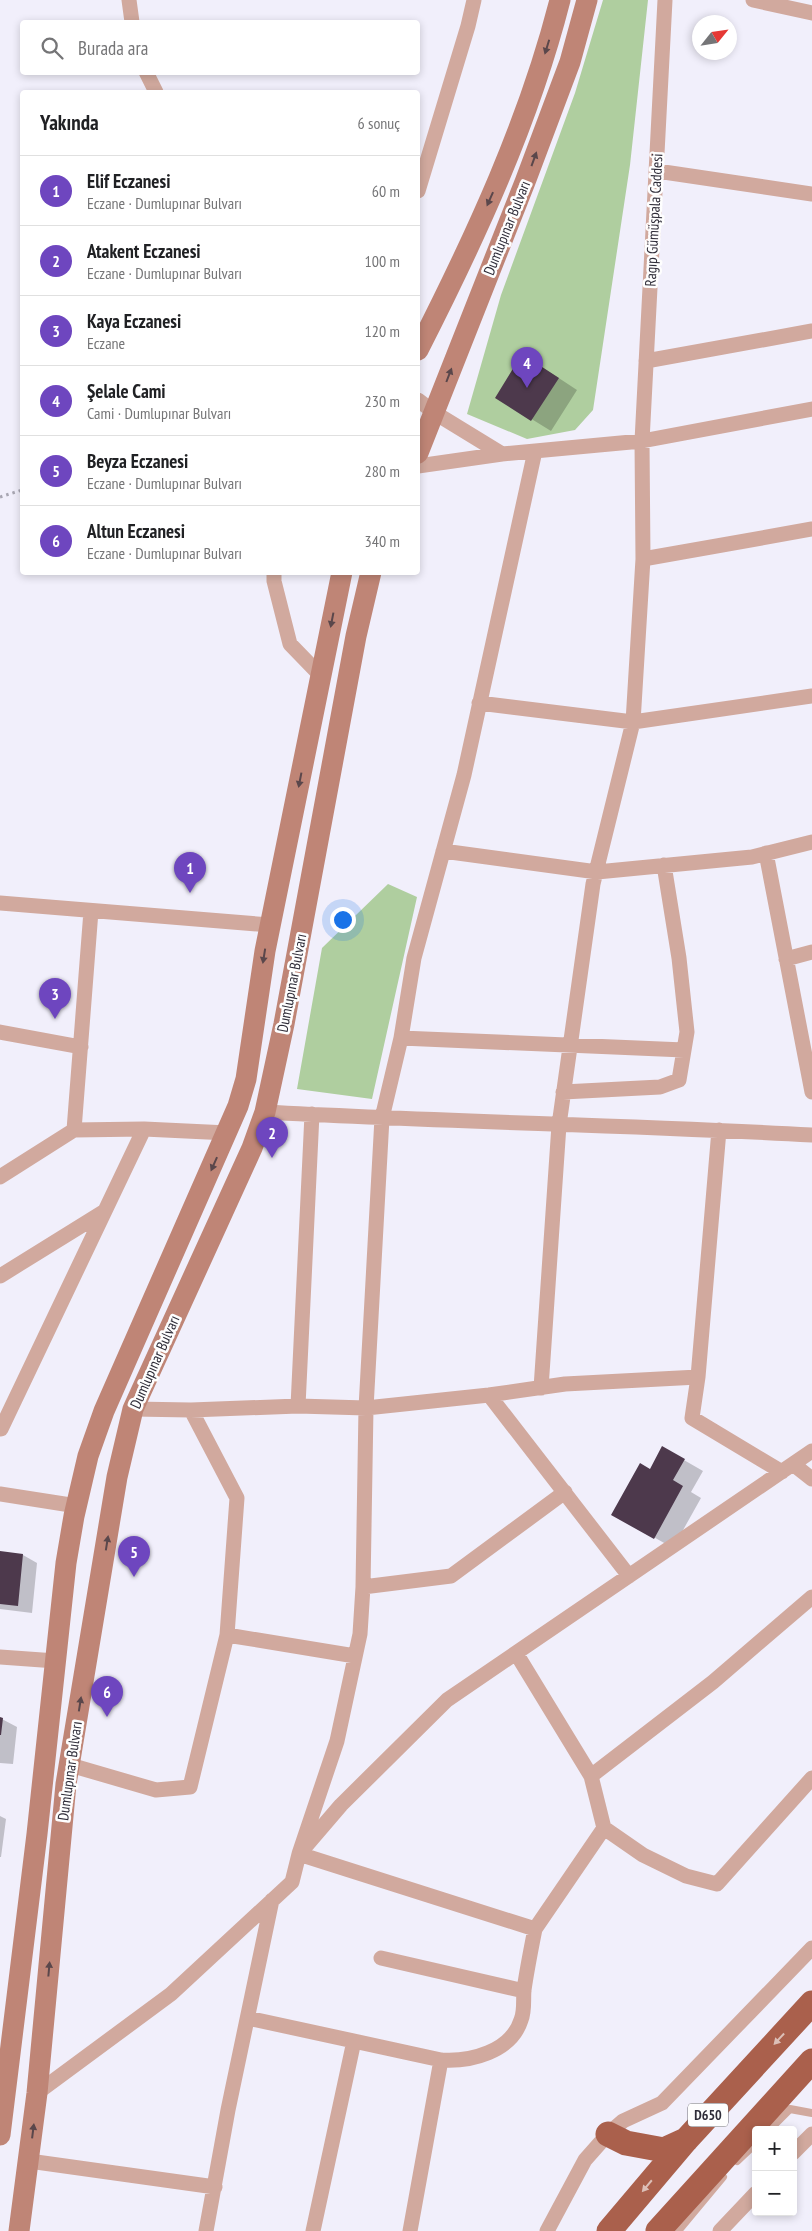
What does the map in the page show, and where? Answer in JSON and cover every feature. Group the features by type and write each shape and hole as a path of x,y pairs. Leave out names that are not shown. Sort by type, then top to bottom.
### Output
{"highway":[{"name":"D650","path":"608,2231 686,2140 812,2003"},
{"name":"D650","path":"658,2231 812,2062"},
{"path":"608,2134 626,2143 664,2150 686,2140"}],"main road":[{"name":"Dumlupınar Bulvarı","path":"420,346 453,281 499,178 538,76 560,0"},
{"name":"Dumlupınar Bulvarı","path":"420,448 477,301 526,182 570,62 587,0"},
{"name":"Dumlupınar Bulvarı","path":"0,2135 37,1834 66,1563 77,1506 88,1456 104,1412 142,1321 228,1133 246,1079 270,925 341,575"},
{"name":"Dumlupınar Bulvarı","path":"19,2231 37,2093 70,1765 118,1476 133,1410 252,1148 265,1112 284,1024 356,636 370,575"}],"street":[{"path":"129,0 132,20"},
{"path":"420,184 468,26 474,0"},
{"name":"Ragıp Gümüşpala Caddesi","path":"541,1388 559,1125 563,1092 597,872 633,722 643,559 642,441 665,0"},
{"path":"664,26 674,0"},
{"path":"753,0 812,13"},
{"path":"148,75 155,90"},
{"path":"657,171 812,194"},
{"path":"646,361 812,331"},
{"path":"420,402 435,413 502,454"},
{"path":"420,466 502,454 642,441 812,409"},
{"path":"37,2093 171,1994 292,1882 299,1854 337,1741 360,1634 363,1586 366,1408 382,1118 401,1038 414,958 464,775 535,451"},
{"path":"643,559 812,529"},
{"path":"274,575 290,644 320,676"},
{"path":"479,703 633,722 812,696"},
{"path":"443,851 597,872 752,857 812,842"},
{"path":"766,853 812,1092"},
{"path":"563,1092 660,1087 679,1080 687,1032 679,958 664,865"},
{"path":"0,903 270,925"},
{"path":"74,1130 91,911"},
{"path":"786,959 812,952"},
{"path":"0,1032 80,1047"},
{"path":"401,1038 684,1050"},
{"path":"265,1112 812,1135"},
{"path":"298,1406 312,1114"},
{"path":"1,1429 144,1129"},
{"path":"0,1177 74,1130 144,1129 228,1133"},
{"path":"719,1130 698,1377 692,1418 812,1479"},
{"path":"0,1276 105,1211"},
{"path":"133,1410 298,1406 366,1408 489,1395 565,1384 698,1377"},
{"path":"489,1395 629,1576"},
{"path":"70,1765 156,1790 190,1787 227,1635 237,1498 191,1410"},
{"path":"299,1854 341,1805 447,1700 812,1451"},
{"path":"363,1586 451,1576 564,1492"},
{"path":"0,1494 77,1506"},
{"path":"591,1776 713,1682 812,1597"},
{"path":"227,1635 355,1656"},
{"path":"516,1653 591,1776 604,1828 643,1855 686,1876 717,1884 812,1778"},
{"path":"0,1657 56,1661"},
{"path":"248,2018 441,2060 455,2061 490,2053 512,2038 522,2020 524,1991 535,1929 604,1828"},
{"path":"299,1854 535,1929"},
{"path":"206,2231 272,1900"},
{"path":"547,2231 585,2160 608,2134 623,2121 662,2103 812,1948"},
{"path":"381,1958 524,1991"},
{"path":"313,2231 354,2041"},
{"path":"410,2231 441,2060"},
{"path":"797,2150 812,2134"},
{"path":"29,2161 215,2187"},
{"path":"720,2231 752,2197"}],"lane":[{"path":"773,2126 790,2109 812,2113"},
{"path":"732,2166 752,2147"},
{"path":"678,2231 726,2173"}],"path":[{"path":"0,497 20,491"}],"green space":[{"path":"603,0 648,0 630,165 593,410 575,430 527,439 467,414 501,295 575,93"},
{"path":"388,884 417,897 372,1099 297,1089 322,948"}],"building":[{"path":"522,354 559,378 531,421 495,398"},
{"path":"662,1446 685,1459 673,1480 683,1486 654,1539 611,1515 640,1463 650,1469"},
{"path":"0,1551 23,1554 18,1606 0,1604"},
{"path":"0,1717 3,1718 1,1735 0,1735"}],"place":[{"name":"Şelale Cami","path":"527,388"},
{"name":"Elif Eczanesi","path":"190,893"},
{"name":"Kaya Eczanesi","path":"55,1019"},
{"name":"Atakent Eczanesi","path":"272,1158"},
{"name":"Beyza Eczanesi","path":"134,1577"},
{"name":"Altun Eczanesi","path":"107,1717"}]}
